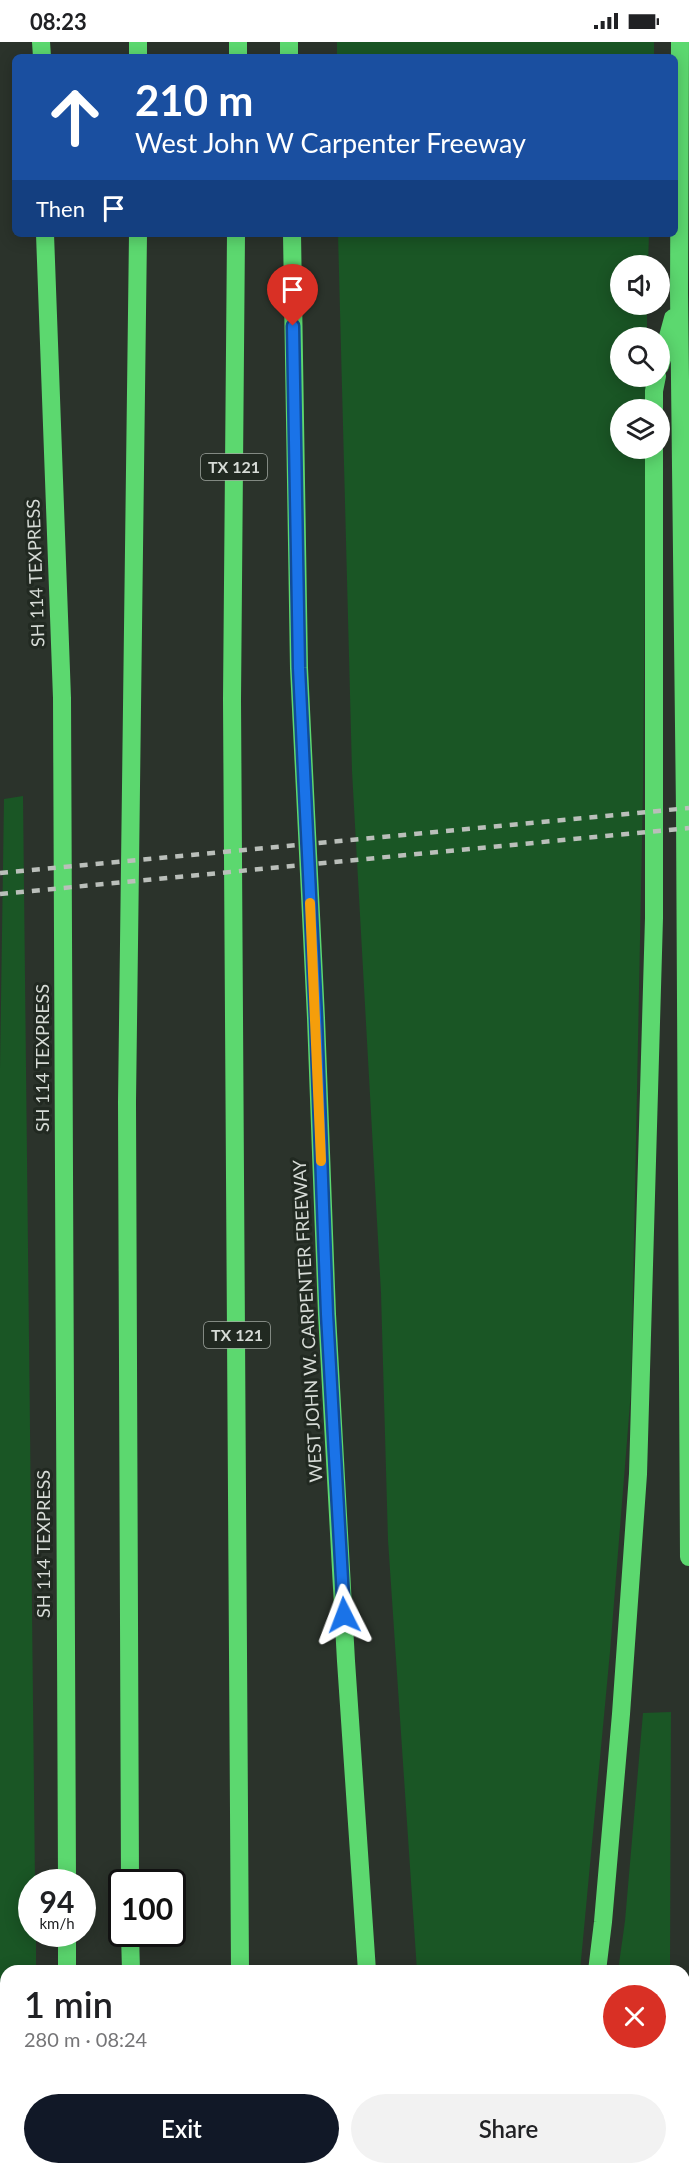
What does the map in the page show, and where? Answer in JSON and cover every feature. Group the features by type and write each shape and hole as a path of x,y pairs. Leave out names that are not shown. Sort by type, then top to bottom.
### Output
{"highway":[{"path":"680,42 679,293 685,812 689,1557"},
{"name":"SH 114 TEXPRESS","path":"45,237 62,698 67,1869"},
{"path":"130,1869 127,1102 138,237"},
{"name":"TX 121","path":"236,237 232,700 240,1965"},
{"name":"WEST JOHN W. CARPENTER FREEWAY","path":"292,237 299,668 316,1018 327,1314 345,1650 367,1965"},
{"path":"670,328 679,293"},
{"path":"598,1965 620,1725 638,1462 654,918 654,459"},
{"path":"67,1947 68,1965"},
{"path":"130,1947 131,1965"}],"green space":[{"path":"337,42 654,42 654,54 337,54"},
{"path":"338,237 649,237 648,255 610,255 610,315 647,315 647,327 610,327 610,387 646,387 646,399 610,399 610,459 646,459 643,790 631,1391 610,1652 581,1965 417,1965 388,1540 381,1293 352,771"},
{"path":"23,796 35,1869 18,1869 18,1947 36,1947 36,1965 0,1965 0,1069 4,799"},
{"path":"671,1712 670,1965 619,1965 625,1921 643,1713"}],"railway":[{"path":"0,873 689,808"},
{"path":"0,894 689,828"}],"slow traffic":[{"path":"310,903 321,1161"}],"route":[{"path":"293,326 299,668 316,1018 327,1314 344,1615"}]}
